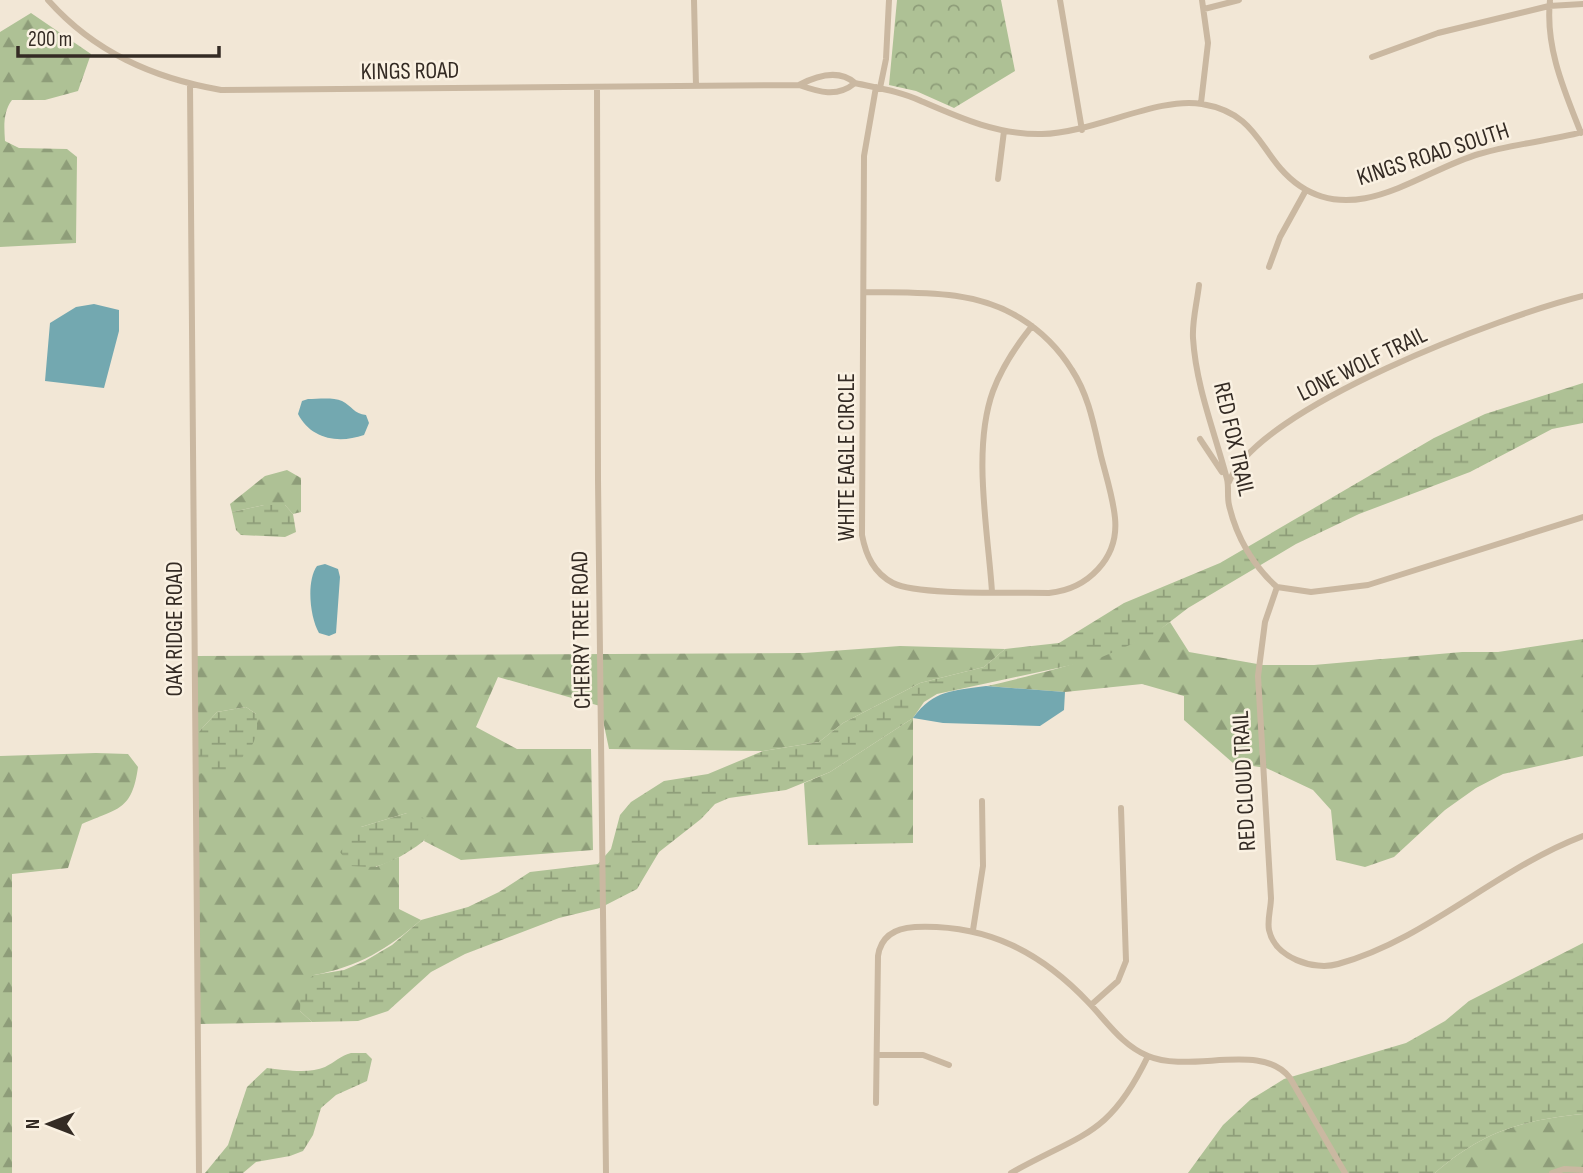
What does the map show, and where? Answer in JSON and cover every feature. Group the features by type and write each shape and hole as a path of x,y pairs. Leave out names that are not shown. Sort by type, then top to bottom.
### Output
{"street":[{"name":"KINGS ROAD","path":"48,0 73,25 120,58 190,85 254,92 799,85 828,93"},
{"path":"694,0 696,86"},
{"path":"855,83 838,93 828,93 828,75 847,76 855,83 878,88 886,59 889,0"},
{"path":"1060,0 1082,130"},
{"path":"1201,103 1208,43 1202,0"},
{"path":"1204,9 1239,0"},
{"path":"1549,3 1555,64 1582,133"},
{"path":"1372,57 1438,33 1549,3 1583,4"},
{"name":"KINGS ROAD","path":"799,85 812,78 828,75"},
{"name":"OAK RIDGE ROAD","path":"190,85 192,653 199,1173"},
{"name":"CHERRY TREE ROAD","path":"597,87 606,1173"},
{"name":"KINGS ROAD SOUTH","path":"878,88 922,101 966,121 1004,131 1041,134 1082,130 1172,105 1201,103 1228,112 1247,124 1264,142 1284,172 1306,190 1341,200 1366,199 1478,154 1582,133"},
{"name":"WHITE EAGLE CIRCLE","path":"865,292 960,296 993,304 1032,326 1060,354 1085,394 1114,510 1115,534 1103,563 1080,585 1049,593 902,587 882,575 867,554 862,522 864,156 878,88"},
{"path":"998,179 1004,131"},
{"path":"1269,267 1284,229 1306,190"},
{"name":"RED FOX TRAIL","path":"1199,285 1193,324 1194,348 1214,438 1229,482 1229,505 1246,550 1261,572 1277,587"},
{"name":"LONE WOLF TRAIL","path":"1229,482 1235,467 1250,451 1320,402 1518,314 1583,296"},
{"path":"992,592 984,454 985,421 1002,372 1032,326"},
{"path":"1199,439 1229,482"},
{"path":"1277,587 1326,591 1368,585 1583,517"},
{"name":"RED CLOUD TRAIL","path":"1277,587 1261,640 1258,676 1271,898 1269,928 1284,952 1302,962 1320,966 1359,957 1399,938 1540,855 1583,836"},
{"path":"973,930 983,866 982,802"},
{"path":"1091,1005 1118,981 1126,961 1121,808"},
{"path":"876,1103 878,956 884,940 902,928 947,927 973,930 1006,941 1039,958 1091,1005 1127,1044 1148,1056 1174,1063 1264,1061 1279,1067 1290,1078 1345,1173"},
{"path":"878,1055 923,1055 949,1065"},
{"path":"1011,1173 1084,1136 1107,1120 1127,1097 1148,1056"},
{"path":"1552,1173 1564,1169 1583,1170"}],"green space":[{"path":"897,0 1001,0 1015,71 954,108 916,91 889,85"},
{"path":"31,13 91,54 78,91 45,100 12,100 5,119 5,141 19,148 67,149 77,157 76,243 0,247 0,32"},
{"path":"1583,383 1583,423 1552,429 1470,472 1359,514 1296,544 1188,608 1153,635 1095,660 937,694 924,702 913,718 830,772 786,790 729,798 715,804 701,819 659,852 637,889 600,908 559,918 465,954 431,972 388,1011 358,1021 312,1022 300,1011 301,985 314,975 344,970 365,961 392,945 421,920 468,907 499,892 530,872 598,864 611,849 620,815 631,802 664,781 708,774 763,751 819,742 843,723 920,683 984,667 1005,649 1059,643 1124,603 1220,563 1434,438 1485,414"},
{"path":"287,470 301,478 301,512 293,514 285,505 264,505 232,512 230,504 265,476"},
{"path":"264,505 285,505 293,514 296,532 285,537 241,535 236,530 232,512"},
{"path":"1170,622 1189,652 1263,665 1314,665 1462,652 1498,652 1583,639 1583,756 1503,774 1476,788 1445,810 1394,857 1365,867 1336,860 1331,810 1313,790 1266,768 1233,763 1184,720 1184,696 1142,684 1065,692 987,686 1108,653 1153,633"},
{"path":"900,646 1005,649 984,667 920,683 843,723 819,742 763,751 609,749 600,706 498,677 476,727 517,749 591,749 593,850 461,860 424,841 429,828 407,813 361,827 376,867 399,857 399,909 421,920 397,940 372,955 345,967 314,975 300,1011 312,1022 199,1024 196,773 256,714 246,707 217,712 196,735 195,656 804,653"},
{"path":"246,707 256,714 257,725 253,744 248,751 216,777 196,773 196,735 217,712"},
{"path":"913,718 913,843 808,845 804,783 830,772"},
{"path":"128,754 138,767 132,792 127,800 114,811 82,824 68,868 12,874 12,1173 0,1173 0,756"},
{"path":"407,813 419,816 428,823 429,832 421,843 378,866 350,866 340,852 361,827"},
{"path":"1583,943 1583,1114 1541,1120 1504,1130 1469,1147 1435,1173 1188,1173 1223,1125 1250,1100 1284,1079 1406,1043 1445,1021 1469,1001"},
{"path":"351,1053 366,1053 372,1059 367,1081 336,1095 321,1108 313,1135 303,1151 256,1162 243,1173 205,1173 228,1145 247,1087 267,1068 297,1071 319,1069"},
{"path":"1583,1114 1583,1173 1435,1173 1469,1147 1504,1130 1541,1120"}],"water":[{"path":"94,304 119,310 119,331 104,388 45,381 50,323 76,307"},
{"path":"338,400 366,415 369,423 364,435 335,439 310,429 298,414 302,401"},
{"path":"325,564 338,569 340,577 336,633 329,636 319,633 310,600 314,573 317,566"},
{"path":"986,686 1065,692 1064,710 1040,726 943,723 913,718 937,696"}]}
